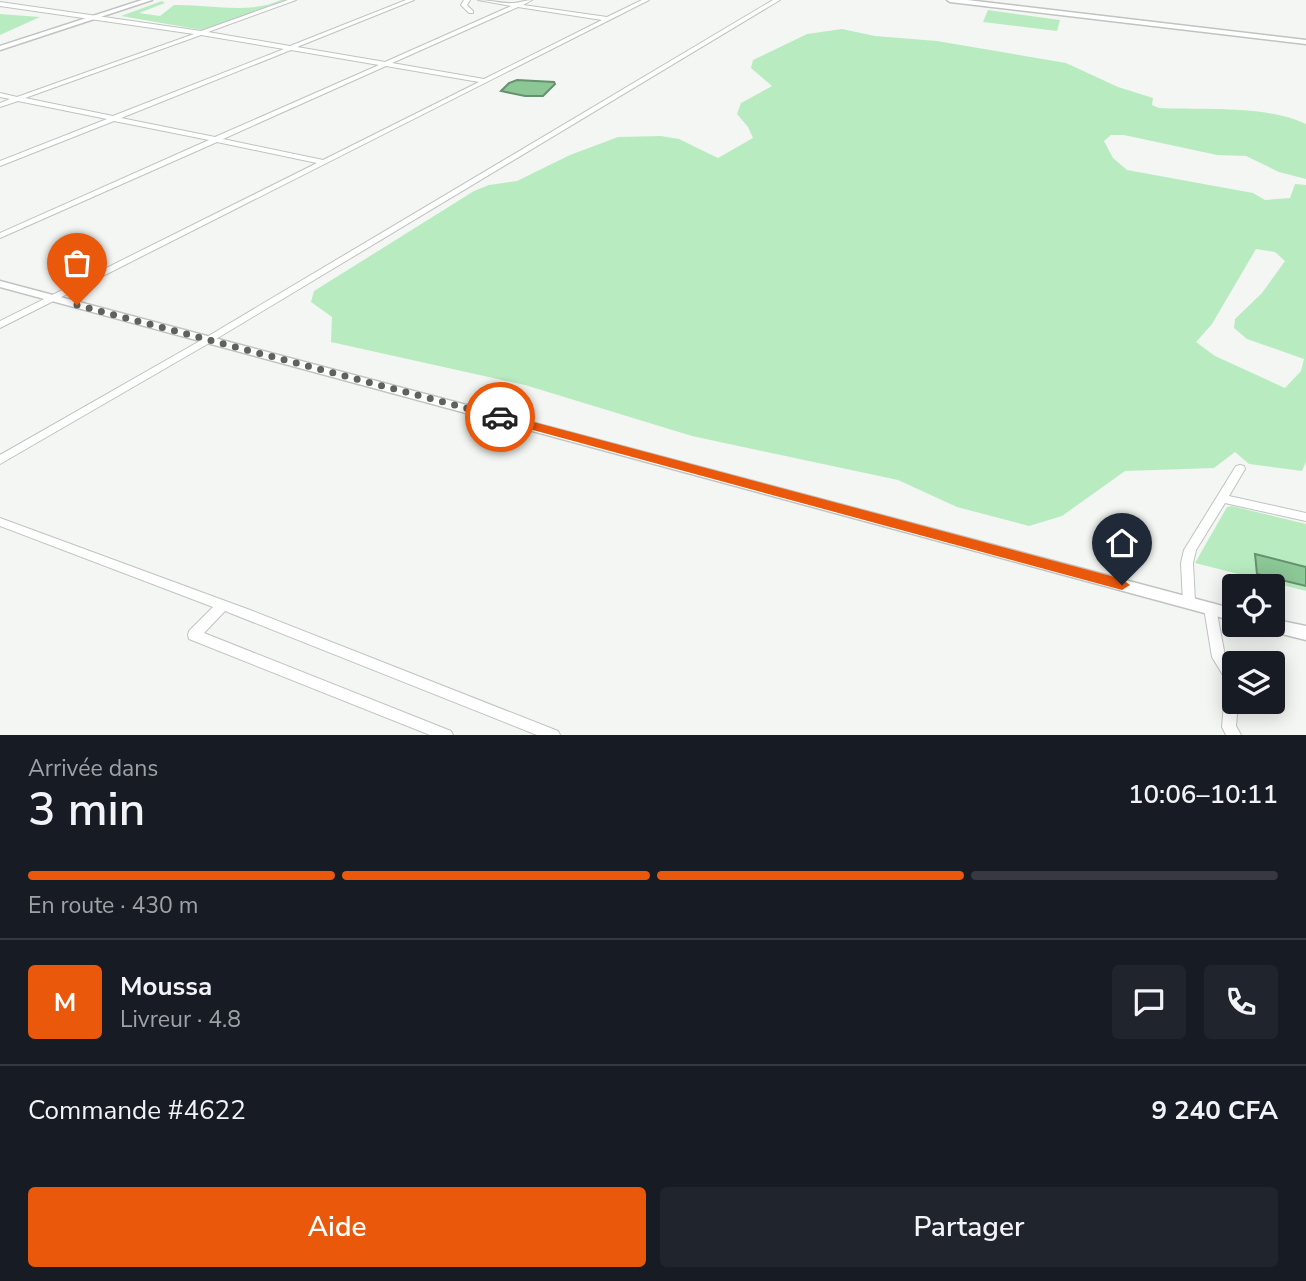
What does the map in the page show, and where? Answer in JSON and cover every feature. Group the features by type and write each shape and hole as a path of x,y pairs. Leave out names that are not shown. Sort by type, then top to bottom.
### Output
{"street":[{"path":"0,48 149,0"},
{"path":"0,105 293,0"},
{"path":"0,164 411,0"},
{"path":"467,0 464,5 471,12"},
{"path":"481,0 608,19"},
{"path":"0,236 528,0"},
{"path":"0,325 646,0"},
{"path":"0,460 208,340 777,0"},
{"path":"950,0 1306,43"},
{"path":"0,4 201,33 486,81"},
{"path":"0,95 324,162"},
{"path":"0,285 1222,612"},
{"path":"1189,602 1187,563 1190,550 1240,468"},
{"path":"1222,498 1306,517"},
{"path":"0,522 553,735"},
{"path":"222,606 194,635 446,735"},
{"path":"1210,608 1219,657 1233,679 1229,727 1234,735"},
{"path":"1285,628 1306,634"}],"shaded area":[{"path":"286,0 202,30 121,16 162,1 165,3 139,13 160,16 174,5 242,8"},
{"path":"988,10 1060,20 1057,31 983,22"},
{"path":"0,14 40,17 0,35"},
{"path":"842,29 875,36 937,41 1066,63 1118,87 1153,98 1152,105 1159,108 1254,111 1306,124 1306,179 1279,172 1246,156 1217,155 1124,135 1111,135 1104,141 1113,158 1127,170 1253,193 1265,200 1290,198 1295,184 1306,185 1306,462 1302,471 1249,464 1235,452 1214,468 1125,471 1062,516 1029,526 957,507 898,480 692,436 525,385 331,342 332,317 311,302 314,291 474,191 489,185 517,181 570,155 618,137 661,136 679,139 718,158 753,138 737,114 741,103 772,86 751,68 753,60 807,34","holes":["1256,249 1275,252 1285,261 1262,293 1235,319 1234,328 1247,339 1304,359 1301,371 1285,388 1215,356 1196,342 1212,324"]},
{"path":"517,80 555,84 543,96 525,96 501,91"},
{"path":"1227,507 1306,524 1306,591 1285,586 1285,574 1239,574 1195,563"},
{"path":"1255,554 1306,567 1306,586 1285,581 1285,574 1257,574"}],"way so far":[{"path":"77,305 500,417"}],"route":[{"path":"500,417 1122,585"}]}
